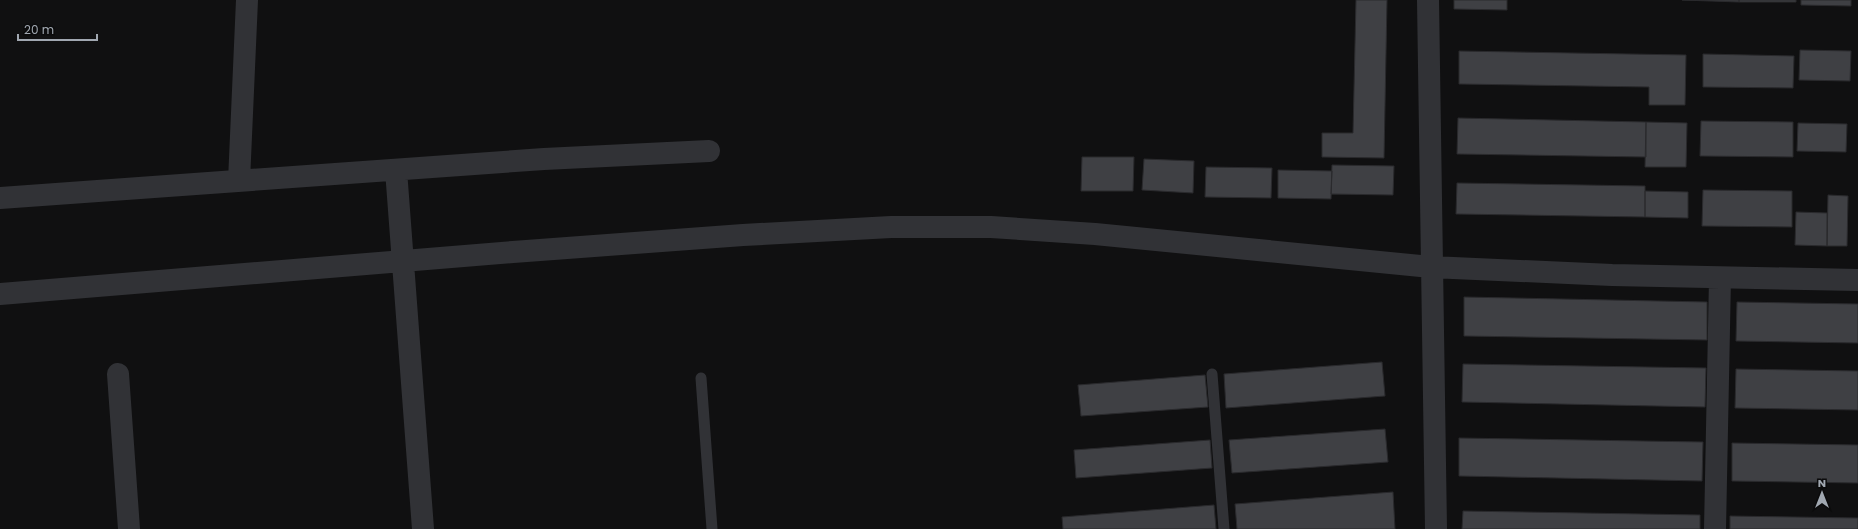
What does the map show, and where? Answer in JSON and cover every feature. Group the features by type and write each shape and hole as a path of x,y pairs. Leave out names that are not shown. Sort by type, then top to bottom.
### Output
{"street":[{"path":"239,181 247,0"},
{"path":"1428,0 1436,529"},
{"path":"0,198 544,159 709,151"},
{"path":"396,170 423,529"},
{"path":"0,294 403,261 751,235 891,227 990,227 1095,234 1431,267 1612,275 1858,280"},
{"path":"1715,529 1720,278"},
{"path":"118,374 129,529"}],"lane":[{"path":"1212,374 1224,529"},
{"path":"701,378 712,529"}],"building":[{"path":"1356,0 1387,0 1384,158 1322,157 1322,133 1353,133"},
{"path":"1454,0 1507,0 1507,10 1454,9"},
{"path":"1682,0 1739,0 1739,2"},
{"path":"1739,0 1796,0 1796,2 1739,2"},
{"path":"1801,0 1851,0 1851,6 1801,5"},
{"path":"1800,50 1851,51 1850,81 1799,80"},
{"path":"1459,51 1686,55 1685,105 1649,105 1649,87 1459,84"},
{"path":"1703,54 1794,56 1793,88 1703,87"},
{"path":"1458,118 1646,122 1646,157 1457,154"},
{"path":"1701,121 1793,122 1793,157 1700,156"},
{"path":"1646,122 1687,123 1686,167 1645,167"},
{"path":"1798,123 1847,124 1846,152 1797,151"},
{"path":"1082,157 1134,157 1133,191 1081,191"},
{"path":"1144,159 1194,161 1193,193 1142,190"},
{"path":"1332,165 1394,166 1393,195 1331,194"},
{"path":"1206,167 1272,168 1271,198 1205,197"},
{"path":"1278,170 1332,171 1331,199 1278,198"},
{"path":"1457,183 1645,186 1645,217 1456,214"},
{"path":"1703,190 1792,191 1792,227 1702,226"},
{"path":"1645,191 1688,192 1688,218 1645,217"},
{"path":"1828,195 1848,196 1847,246 1827,246"},
{"path":"1796,212 1827,213 1827,246 1795,245"},
{"path":"1464,297 1707,302 1707,340 1464,336"},
{"path":"1737,302 1858,304 1858,343 1736,341"},
{"path":"1382,362 1385,396 1226,408 1224,374"},
{"path":"1463,364 1706,368 1705,407 1462,402"},
{"path":"1736,369 1858,371 1858,410 1735,408"},
{"path":"1205,375 1208,407 1081,416 1078,385"},
{"path":"1385,429 1388,462 1232,473 1229,440"},
{"path":"1459,438 1703,442 1702,481 1459,476"},
{"path":"1210,440 1212,468 1076,478 1074,450"},
{"path":"1732,443 1858,445 1858,483 1732,481"},
{"path":"1393,492 1395,529 1237,529 1235,504"},
{"path":"1214,505 1216,529 1063,529 1062,517"},
{"path":"1463,511 1700,515 1700,529 1462,529"},
{"path":"1730,516 1858,518 1858,529 1730,529"}]}
